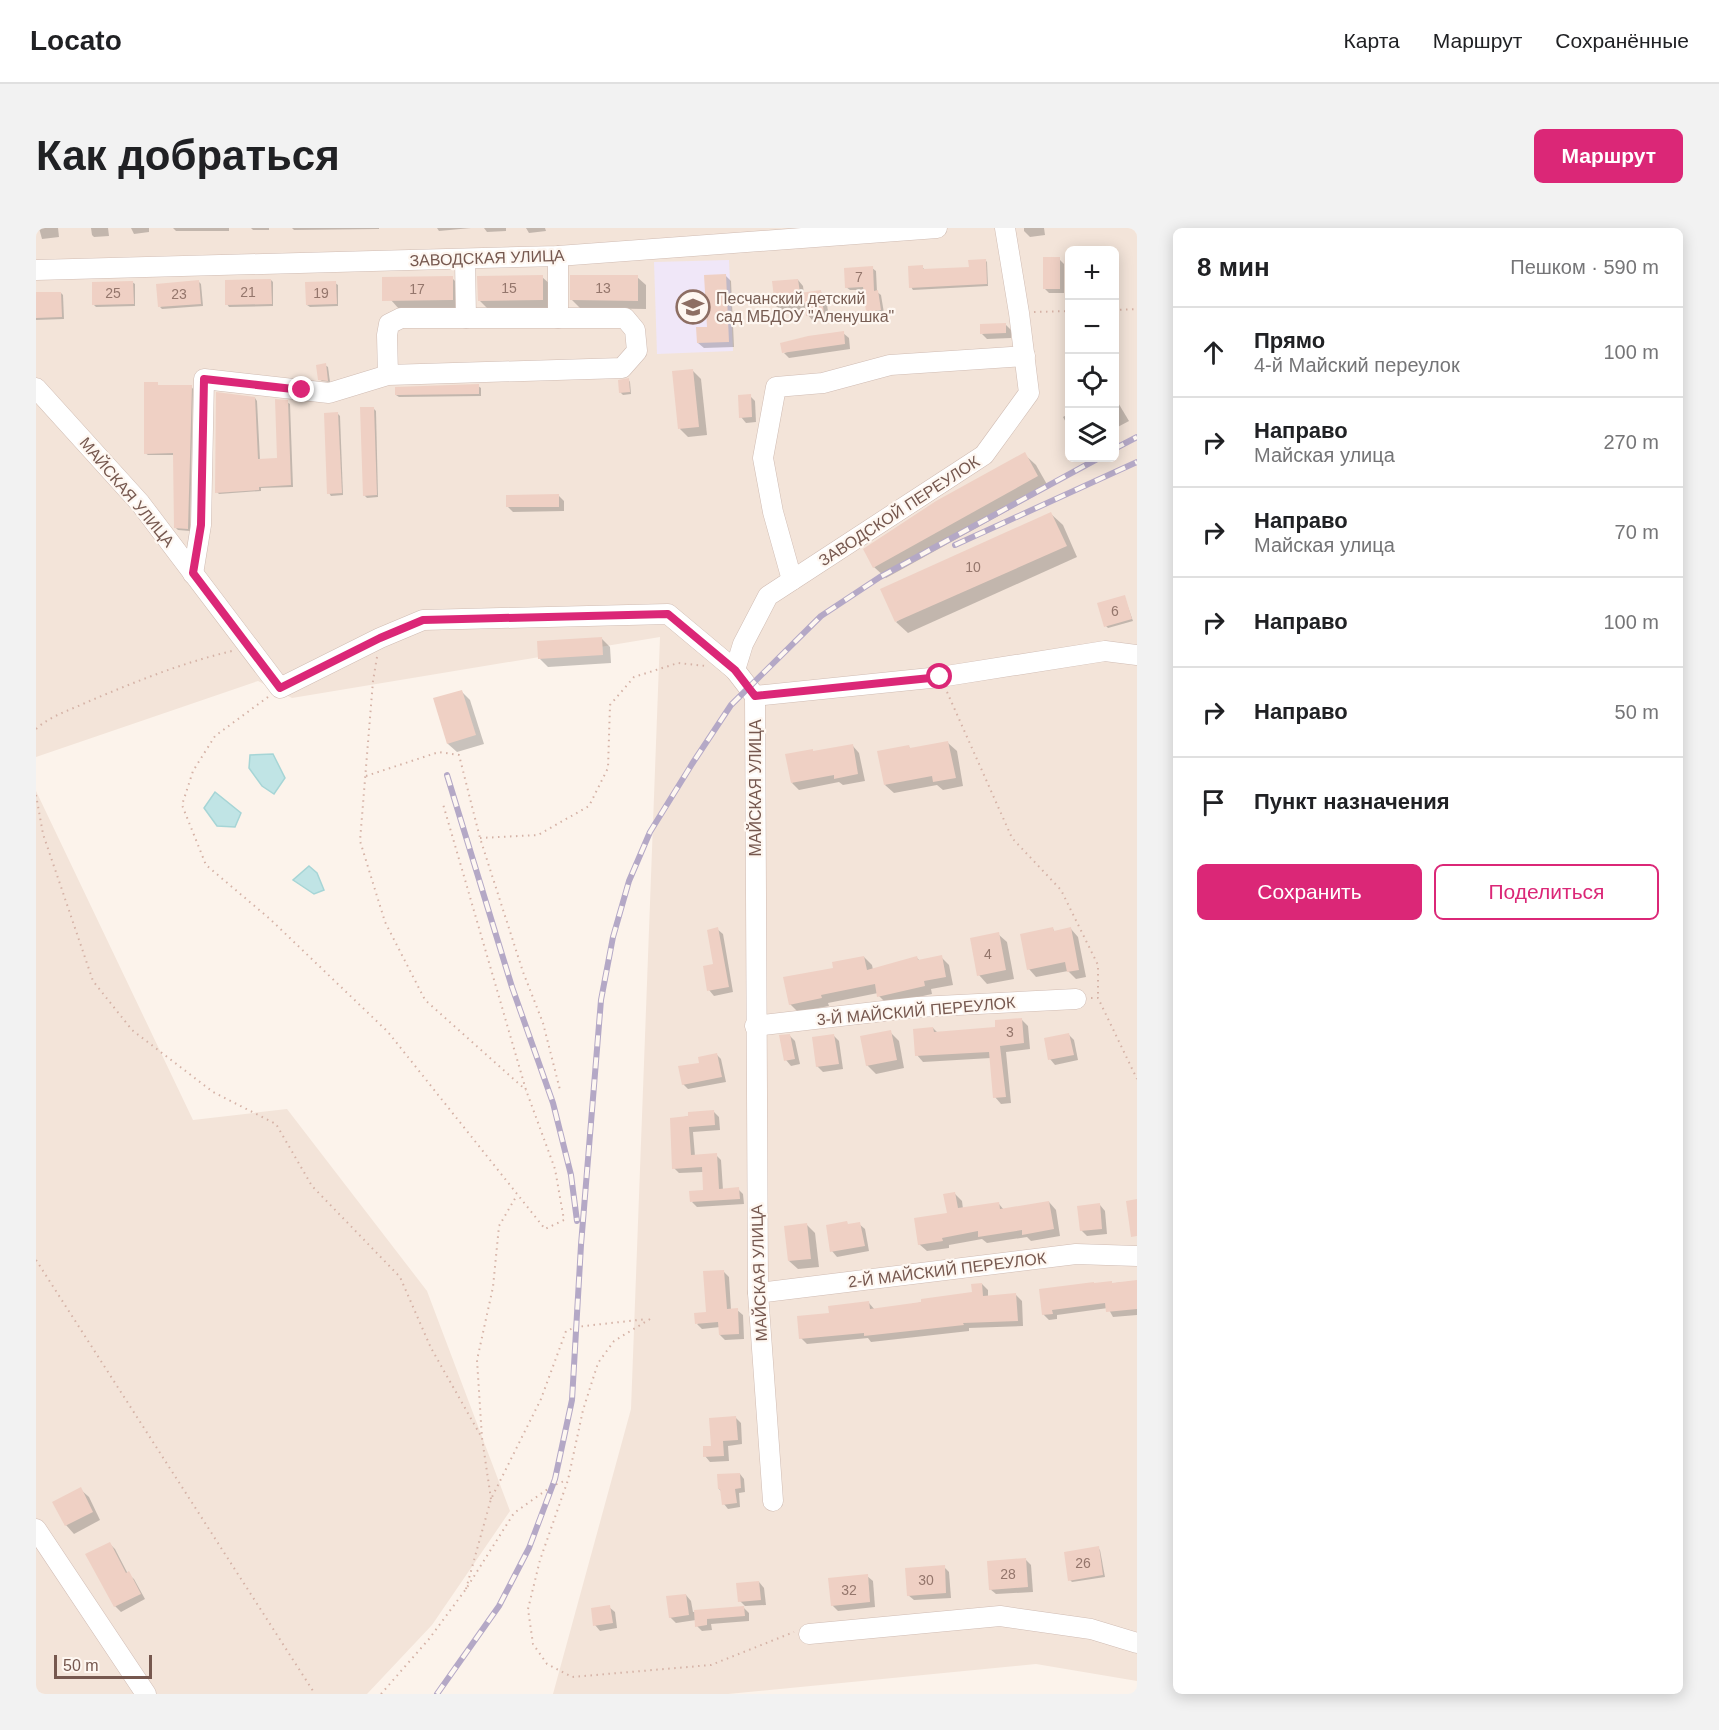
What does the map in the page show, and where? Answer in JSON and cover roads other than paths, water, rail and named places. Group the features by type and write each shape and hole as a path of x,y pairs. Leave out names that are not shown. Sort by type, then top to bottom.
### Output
{"street":[{"name":"ЗАВОДСКАЯ УЛИЦА","path":"36,270 558,256 937,228"},
{"name":"ЗАВОДСКОЙ ПЕРЕУЛОК","path":"735,670 743,644 768,596 984,455 1029,393 1005,228"},
{"path":"558,256 558,318"},
{"path":"465,260 466,318"},
{"path":"193,573 201,525 204,379 329,393 388,375 622,368 637,351 635,330 625,318 401,318 389,324 388,375"},
{"path":"792,580 773,512 763,458 776,387 823,383 890,365 1024,356"},
{"name":"МАЙСКАЯ УЛИЦА","path":"36,388 140,503 280,688 380,638 423,620 668,614 735,670 755,696 758,1293 773,1501"},
{"path":"755,696 940,677 1105,651 1137,655"},
{"name":"3-Й МАЙСКИЙ ПЕРЕУЛОК","path":"755,1026 918,1007 1076,999"},
{"name":"2-Й МАЙСКИЙ ПЕРЕУЛОК","path":"758,1293 1076,1254 1137,1256"},
{"path":"36,1529 146,1694"},
{"path":"809,1634 1000,1616 1091,1629 1137,1643"}],"water":[{"path":"273,754 285,778 274,794 262,786 249,768 250,755"},
{"path":"215,792 241,813 235,827 217,826 204,808"},
{"path":"309,866 317,873 324,890 314,894 293,880"}],"railway":[{"path":"1119,446 1137,437"},
{"path":"437,1694 499,1606 529,1548 555,1479 572,1400 581,1245 601,1000 613,937 629,881 650,832 731,705 821,616 880,577 1092,462"},
{"path":"955,545 1137,462"},
{"path":"447,775 512,987 553,1103 571,1175 577,1221"}],"place":[{"name":"Песчанский детский сад МБДОУ \"Аленушка\"","path":"693,307"}]}
